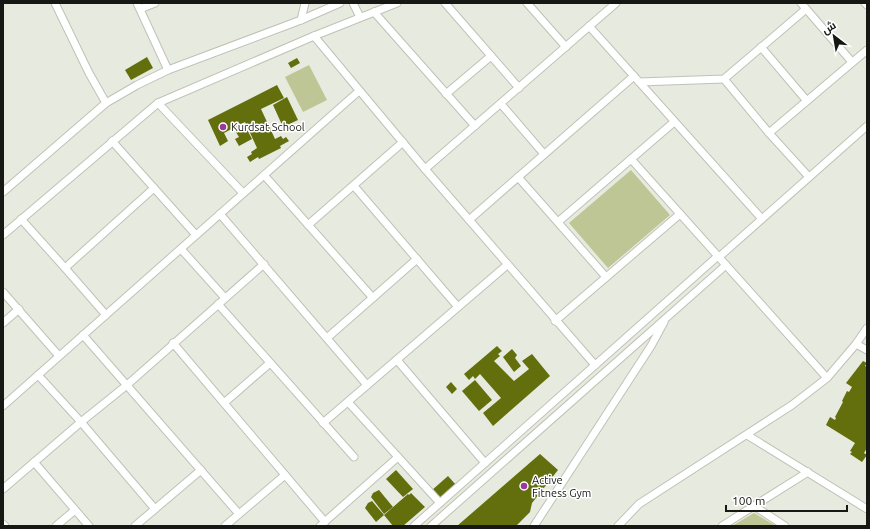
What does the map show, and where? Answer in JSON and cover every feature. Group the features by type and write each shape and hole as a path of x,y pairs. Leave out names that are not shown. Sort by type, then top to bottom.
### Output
{"street":[{"path":"55,3 89,73 106,103"},
{"path":"155,3 139,6 168,70"},
{"path":"301,20 305,3"},
{"path":"3,192 106,103 137,85 168,70 301,20 340,3"},
{"path":"353,3 360,18"},
{"path":"3,235 158,103 314,36 397,3"},
{"path":"445,3 519,88"},
{"path":"527,3 566,47"},
{"path":"425,169 616,3"},
{"path":"639,82 724,79 761,47 804,6 852,62"},
{"path":"374,12 475,126"},
{"path":"589,26 762,219"},
{"path":"314,36 425,169 555,321 595,365"},
{"path":"761,47 807,101"},
{"path":"769,133 867,50"},
{"path":"446,94 491,56"},
{"path":"469,220 634,76"},
{"path":"724,79 769,133 809,177"},
{"path":"3,406 359,91"},
{"path":"158,103 243,193"},
{"path":"500,104 544,154"},
{"path":"558,222 674,122"},
{"path":"414,526 867,126"},
{"path":"112,141 196,236"},
{"path":"308,225 403,142"},
{"path":"631,159 827,378"},
{"path":"264,175 373,298"},
{"path":"518,177 606,277"},
{"path":"354,186 458,307"},
{"path":"65,268 154,188"},
{"path":"220,214 367,385"},
{"path":"555,321 680,214"},
{"path":"21,219 106,315"},
{"path":"181,248 225,298"},
{"path":"327,338 417,259"},
{"path":"3,489 81,422 127,385 264,264"},
{"path":"323,423 507,265"},
{"path":"431,526 726,265"},
{"path":"3,292 59,356"},
{"path":"218,304 354,457"},
{"path":"3,323 19,309"},
{"path":"534,526 651,346 667,318"},
{"path":"618,526 639,504 792,405 827,378 856,344 867,328"},
{"path":"83,335 239,514"},
{"path":"173,343 286,475 323,524 398,457"},
{"path":"856,344 867,350"},
{"path":"397,360 485,462"},
{"path":"224,403 270,363"},
{"path":"38,374 155,509"},
{"path":"348,402 440,503"},
{"path":"746,435 867,509"},
{"path":"34,462 89,526"},
{"path":"135,526 201,470"},
{"path":"722,526 808,472"},
{"path":"225,526 286,475"},
{"path":"754,506 785,526"},
{"path":"56,526 75,510"}],"green space":[{"path":"309,65 327,100 303,112 285,77"},
{"path":"631,170 670,215 608,268 569,223"},
{"path":"754,513 776,526 732,526"}],"building":[{"path":"147,57 153,68 131,80 125,70"},
{"path":"297,58 300,63 291,68 288,63"},
{"name":"Kurdsat School","path":"277,85 284,98 261,109 275,139 281,136 283,139 286,137 289,141 280,146 281,148 259,159 258,157 250,162 247,157 257,148 245,122 224,133 228,141 220,146 208,120"},
{"path":"287,97 298,120 283,127 273,105"},
{"path":"244,124 252,139 239,146 235,139 239,137 234,129"},
{"path":"497,346 502,351 498,354 500,356 494,361 514,381 529,369 522,361 532,354 550,376 493,426 483,413 501,398 480,374 475,379 473,376 469,380 464,374"},
{"path":"512,349 517,355 515,358 521,366 514,372 503,357"},
{"path":"863,361 867,363 865,366 867,367 867,448 864,453 867,455 862,462 850,454 852,452 850,451 855,443 826,425 830,417 835,420 847,391 849,392 852,387 846,383"},
{"path":"475,380 492,400 479,411 462,391"},
{"path":"451,382 457,389 452,394 446,387"},
{"name":"Active Fitness Gym","path":"540,454 558,470 532,503 530,512 516,526 457,526"},
{"path":"396,470 413,489 403,497 386,479"},
{"path":"448,476 456,485 438,500 431,491"},
{"path":"379,490 393,507 384,514 371,497 373,493"},
{"path":"411,493 425,507 403,526 393,526 384,515"},
{"path":"372,501 384,515 376,522 365,508 368,503"}],"place":[{"name":"Kurdsat School","path":"223,127"},
{"name":"Active Fitness Gym","path":"524,486"}]}
